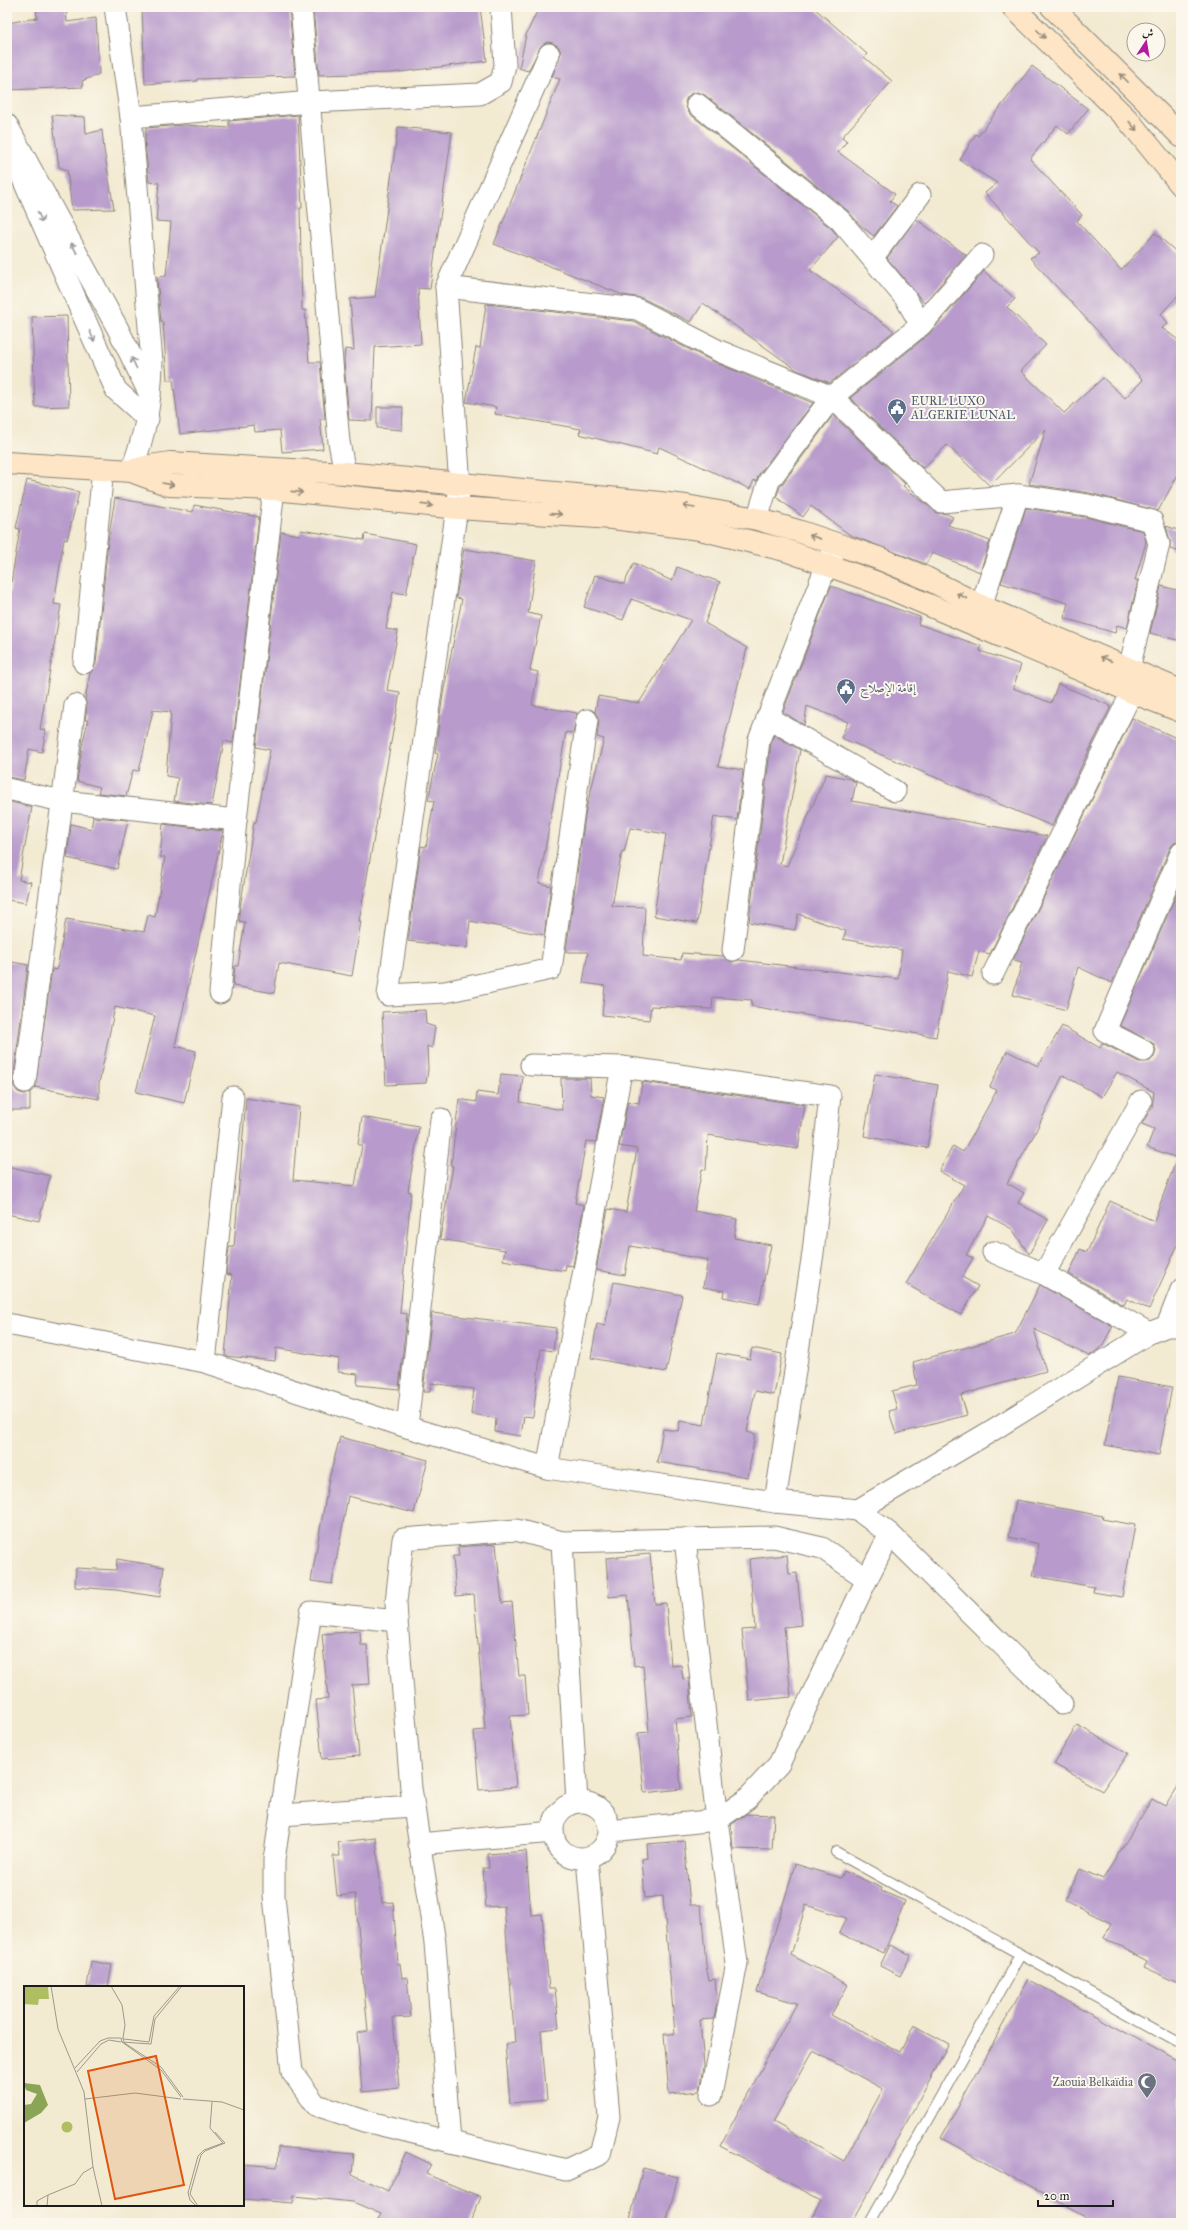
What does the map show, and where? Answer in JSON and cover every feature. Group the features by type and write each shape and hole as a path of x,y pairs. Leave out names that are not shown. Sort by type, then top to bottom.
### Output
{"street":[{"path":"115,7 131,117 152,362 151,398 148,419 142,442 131,471"},
{"path":"301,7 311,102 339,442 345,473"},
{"path":"131,117 311,102 480,94 501,82 505,65 501,7"},
{"path":"1013,7 1129,121 1181,185"},
{"path":"1052,7 1181,136"},
{"path":"549,54 446,287 460,486 388,995 445,992 551,969 587,720"},
{"path":"697,104 840,220 873,257 906,299 921,325"},
{"path":"7,125 118,329 151,398"},
{"path":"7,142 116,390 148,419"},
{"path":"873,257 920,195"},
{"path":"757,520 769,481 832,397 921,325 982,255"},
{"path":"446,287 637,309 719,351 832,397 941,502 1018,495 1087,505 1152,521 1159,544 1129,669"},
{"path":"7,463 131,471 169,485 274,489 458,508 656,522 743,538 827,564 875,582 1132,692 1181,711"},
{"path":"131,471 170,463 345,473 460,486 665,504 757,520 838,544 878,558 926,578 981,606 1181,691"},
{"path":"84,663 103,469"},
{"path":"220,993 236,820 274,489"},
{"path":"981,606 1018,495"},
{"path":"733,950 759,740 798,643 827,564 838,544"},
{"path":"993,974 1132,692"},
{"path":"25,1082 75,705"},
{"path":"767,717 896,791"},
{"path":"7,789 62,801 236,820"},
{"path":"1144,1051 1105,1031 1181,852"},
{"path":"531,1065 622,1067 830,1096 813,1253 774,1502"},
{"path":"547,1468 622,1067"},
{"path":"205,1362 233,1097"},
{"path":"1044,1274 1141,1101"},
{"path":"407,1426 441,1119"},
{"path":"993,1252 1166,1329"},
{"path":"858,1510 1166,1329 1181,1290"},
{"path":"7,1324 205,1362 407,1426 547,1468 774,1502 858,1510 890,1534 1062,1704"},
{"path":"450,2142 435,1943 413,1806 397,1621 396,1602 403,1539 516,1530 562,1542 774,1537 822,1548 867,1579"},
{"path":"610,1831 717,1820 747,1799 779,1764 890,1534"},
{"path":"686,1538 717,1820 737,1963 711,2096"},
{"path":"562,1542 577,1802"},
{"path":"397,1621 311,1612 274,1860 274,1896 292,2072 316,2105 365,2121 566,2170 600,2154 609,2117 587,1858"},
{"path":"577,1802 590,1803 598,1806 609,1821 610,1831 608,1840 603,1848 587,1858 568,1855 555,1841 553,1822 563,1807 577,1802"},
{"path":"281,1815 413,1806"},
{"path":"419,1844 553,1832"}],"lane":[{"path":"836,1852 1181,2043"},
{"path":"870,2223 1020,1955"}],"building":[{"path":"36,7 66,7 67,22 96,18 99,74 82,81 83,87 7,90 7,23 37,18"},
{"path":"142,7 289,7 295,76 197,79 197,81 145,84"},
{"path":"313,7 480,7 487,61 392,73 319,75"},
{"path":"539,7 813,7 867,54 864,57 892,81 842,137 847,141 838,152 895,194 890,201 897,206 874,236 861,226 848,211 705,95 698,92 692,93 687,97 685,102 689,113 832,229 838,237 810,270 894,331 830,383 797,370 703,303 691,322 642,298 623,295 494,244 560,79 552,77 561,53 559,47 553,43 547,42 542,45 528,71 519,68 526,35"},
{"path":"1032,66 1088,109 1068,134 1057,125 1030,159 1082,215 1077,221 1121,270 1155,233 1181,256 1181,292 1161,314 1168,323 1162,328 1181,342 1181,469 1158,511 1090,493 1029,484 1046,429 990,486 947,445 923,468 850,398 929,334 984,271 1015,299 1007,307 1046,345 1021,371 1064,413 1103,378 1125,398 1143,380 1030,258 1039,253 985,193 997,183 960,160 976,134 978,136"},
{"path":"52,115 85,117 86,134 102,130 114,209 72,210 67,170 59,167"},
{"path":"298,115 302,208 300,208 302,310 305,310 309,362 320,362 325,419 320,419 323,449 282,452 280,430 255,432 254,425 180,434 173,380 167,380 163,322 161,322 157,277 166,276 171,222 156,221 159,183 149,182 145,143 146,128 184,125 229,128 229,121"},
{"path":"398,127 452,132 430,289 418,288 421,344 375,347 372,421 349,420 344,361 345,349 354,350 350,299 375,297"},
{"path":"916,219 966,255 924,303 887,258"},
{"path":"486,304 633,321 714,362 813,403 759,474 756,482 754,480 750,489 659,447 657,454 579,434 581,429 495,414 496,407 466,402 476,347 480,348"},
{"path":"67,316 69,406 35,407 32,317"},
{"path":"377,407 403,407 402,430 377,428"},
{"path":"833,415 905,484 903,486 937,513 947,514 953,517 948,525 990,541 980,572 932,553 926,564 850,535 811,506 803,517 776,497 780,487"},
{"path":"27,480 79,492 67,540 64,539 54,604 61,605 40,729 46,730 42,752 29,749 24,780 7,777 7,595 9,595 20,529 16,528"},
{"path":"115,498 193,512 194,505 259,517 233,743 224,741 212,805 174,801 178,778 166,776 171,712 153,710 139,771 133,770 126,796 98,793 100,787 77,781 82,746 88,720 85,720 87,707 85,699 90,673 96,664 108,541"},
{"path":"1026,508 1085,517 1143,531 1146,542 1135,580 1138,580 1127,628 1117,625 1115,633 1064,618 1068,603 1001,583"},
{"path":"1166,526 1181,531 1181,552 1170,549 1170,541"},
{"path":"301,530 364,540 365,534 416,544 406,594 393,592 386,629 398,631 387,690 400,692 359,921 361,921 352,976 279,963 274,993 233,986 235,966 238,966 245,922 239,921 239,914 254,822 256,822 270,750 256,747 281,532 300,535"},
{"path":"464,549 536,561 528,613 541,616 530,670 538,672 532,705 577,713 573,733 566,732 539,883 551,886 544,935 470,921 467,948 408,941 421,846 426,847 434,801 428,800 438,754 435,753 443,694 462,599 456,598"},
{"path":"634,563 672,581 677,567 720,582 705,623 747,648 718,766 743,770 737,820 714,816 697,923 654,916 666,834 630,828 624,852 622,851 612,906 645,907 643,956 681,960 682,953 723,956 731,962 739,960 898,979 902,950 843,939 846,931 798,914 795,930 749,922 771,743 774,735 800,750 780,864 787,866 826,774 850,779 856,782 852,801 1047,836 990,954 979,951 972,977 948,971 936,1037 751,1006 752,1000 713,997 712,1009 651,1006 649,1020 602,1015 605,986 583,983 588,952 566,952 586,809 604,739 597,737 599,721 595,712 598,696 639,703 691,620 631,599 623,620 584,607 595,575 624,584"},
{"path":"831,586 920,617 918,624 981,646 980,651 1021,665 1013,688 1051,703 1058,684 1111,706 1052,826 841,738 848,722 807,706 804,725 783,712"},
{"path":"1161,586 1181,591 1181,641 1150,633"},
{"path":"1132,718 1181,740 1181,841 1174,843 1170,848 1112,983 1078,967 1066,1010 1013,995 1022,962 1013,960"},
{"path":"7,801 32,807 19,880 31,882 26,903 7,900"},
{"path":"93,817 128,820 117,869 67,858 71,824 91,829"},
{"path":"163,824 223,831 175,1046 196,1051 184,1103 136,1092 155,1016 115,1007 99,1083 99,1099 35,1087 52,969 57,970 66,919 144,932 148,915 155,917 165,857 160,857"},
{"path":"1181,884 1181,1238 1149,1309 1127,1299 1124,1305 1069,1274 1080,1249 1087,1252 1110,1201 1154,1221 1177,1158 1147,1147 1154,1129 1142,1124 1152,1107 1154,1092 1117,1072 1102,1097 1063,1075 1034,1135 1007,1183 1024,1193 1018,1203 1048,1220 1029,1254 1012,1229 988,1216 966,1255 973,1258 962,1277 978,1286 961,1315 906,1284 964,1185 939,1171 953,1146 963,1152 997,1090 990,1087 1007,1051 1038,1066 1062,1026 1100,1048 1102,1043 1139,1062 1150,1061 1154,1057 1156,1051 1154,1044 1120,1025"},
{"path":"7,961 28,965 13,1081 14,1087 18,1092 24,1094 30,1092 30,1110 7,1110"},
{"path":"425,1010 426,1024 435,1027 432,1048 427,1046 428,1070 426,1083 386,1085 382,1012"},
{"path":"501,1074 523,1076 520,1102 562,1110 561,1078 590,1078 591,1095 604,1097 596,1142 586,1141 575,1203 584,1205 573,1266 566,1265 565,1271 503,1260 505,1250 440,1239 453,1166 451,1166 459,1099 476,1102 477,1092 498,1095"},
{"path":"875,1074 938,1085 927,1148 864,1136"},
{"path":"642,1082 805,1105 798,1149 708,1135 706,1170 702,1169 694,1211 737,1219 734,1238 771,1245 759,1304 723,1297 724,1291 703,1287 708,1260 630,1246 625,1275 596,1270 608,1209 626,1212 637,1149 619,1146 628,1101 639,1103"},
{"path":"246,1098 299,1107 293,1180 355,1186 362,1145 358,1145 362,1117 419,1127 408,1191 411,1192 400,1313 407,1314 399,1389 357,1385 358,1374 338,1372 339,1359 276,1348 275,1361 225,1356 232,1275 226,1274 229,1247 234,1247"},
{"path":"7,1166 50,1176 39,1221 7,1214"},
{"path":"614,1282 682,1295 666,1372 591,1358 597,1324 605,1326"},
{"path":"1040,1285 1113,1326 1101,1348 1089,1356 1034,1329 1046,1371 961,1395 967,1415 896,1434 889,1411 897,1409 892,1391 917,1385 913,1362 1015,1334"},
{"path":"432,1313 556,1328 553,1351 541,1349 533,1417 524,1416 521,1436 495,1432 496,1418 471,1414 474,1389 431,1383 430,1392 423,1392"},
{"path":"752,1348 782,1354 774,1395 755,1391 747,1432 755,1434 748,1477 657,1462 663,1429 678,1431 680,1421 704,1425 717,1353 750,1359"},
{"path":"1118,1377 1172,1387 1159,1455 1105,1445"},
{"path":"340,1437 428,1460 414,1513 348,1496 332,1584 311,1581 329,1479"},
{"path":"1016,1500 1103,1516 1102,1519 1135,1525 1122,1597 1093,1592 1094,1587 1033,1576 1039,1544 1009,1537"},
{"path":"496,1544 502,1603 512,1602 519,1676 525,1676 528,1715 510,1716 516,1787 479,1790 474,1731 485,1730 474,1594 456,1596 453,1556 459,1556 458,1547"},
{"path":"650,1554 655,1604 666,1603 671,1666 681,1665 683,1679 689,1678 692,1717 675,1719 681,1789 644,1793 638,1733 649,1732 643,1665 634,1666 628,1595 609,1597 606,1558"},
{"path":"787,1555 789,1574 797,1573 802,1625 784,1627 791,1697 749,1701 742,1630 755,1629 749,1559"},
{"path":"117,1559 164,1567 160,1597 116,1590 75,1587 76,1568 116,1570"},
{"path":"360,1631 361,1645 367,1645 370,1684 352,1685 359,1756 322,1759 316,1700 328,1699 322,1634"},
{"path":"1077,1725 1128,1753 1102,1791 1054,1764"},
{"path":"1181,1780 1181,1984 1144,1967 1147,1961 1104,1938 1111,1923 1065,1901 1080,1869 1103,1879 1152,1799 1165,1806"},
{"path":"746,1814 774,1815 772,1850 733,1849 731,1825"},
{"path":"376,1838 382,1903 393,1902 398,1964 400,1964 402,1978 407,1977 411,2017 393,2018 399,2088 362,2092 357,2033 368,2031 355,1894 337,1896 333,1856 340,1856 338,1842"},
{"path":"684,1841 690,1905 701,1905 706,1966 709,1980 715,1979 717,2003 714,2019 700,2020 704,2066 700,2091 669,2094 664,2034 675,2034 663,1896 645,1898 642,1859 648,1858 647,1844"},
{"path":"526,1851 531,1915 542,1914 549,1989 555,1989 559,2028 541,2030 547,2100 510,2103 505,2044 515,2043 504,1906 486,1907 483,1868 489,1868 488,1854"},
{"path":"795,1864 841,1878 844,1871 882,1888 881,1891 905,1901 884,1953 839,1933 846,1918 806,1905 791,1955 848,1985 831,2015 900,2052 914,2025 949,2044 852,2223 809,2223 821,2200 720,2146 797,2003 757,1992","holes":["813,2051 883,2089 844,2161 773,2122"]},
{"path":"890,1945 911,1955 900,1976 880,1966"},
{"path":"91,1961 112,1965 108,1986 87,1986"},
{"name":"Zaouia Belkaïdia","path":"1028,1979 1181,2063 1181,2223 1096,2223 941,2138"},
{"path":"278,2147 354,2154 352,2174 388,2191 406,2152 431,2164 426,2174 481,2197 470,2223 376,2223 381,2214 353,2202 294,2196 293,2203 244,2199 244,2164 277,2167"},
{"path":"643,2168 678,2177 666,2223 629,2223"}],"place":[{"name":"EURL LUXO ALGERIE LUNAL","path":"897,425"},
{"name":"إقامة الإصلاح","path":"846,705"},
{"name":"Zaouia Belkaïdia","path":"1147,2099"}]}
